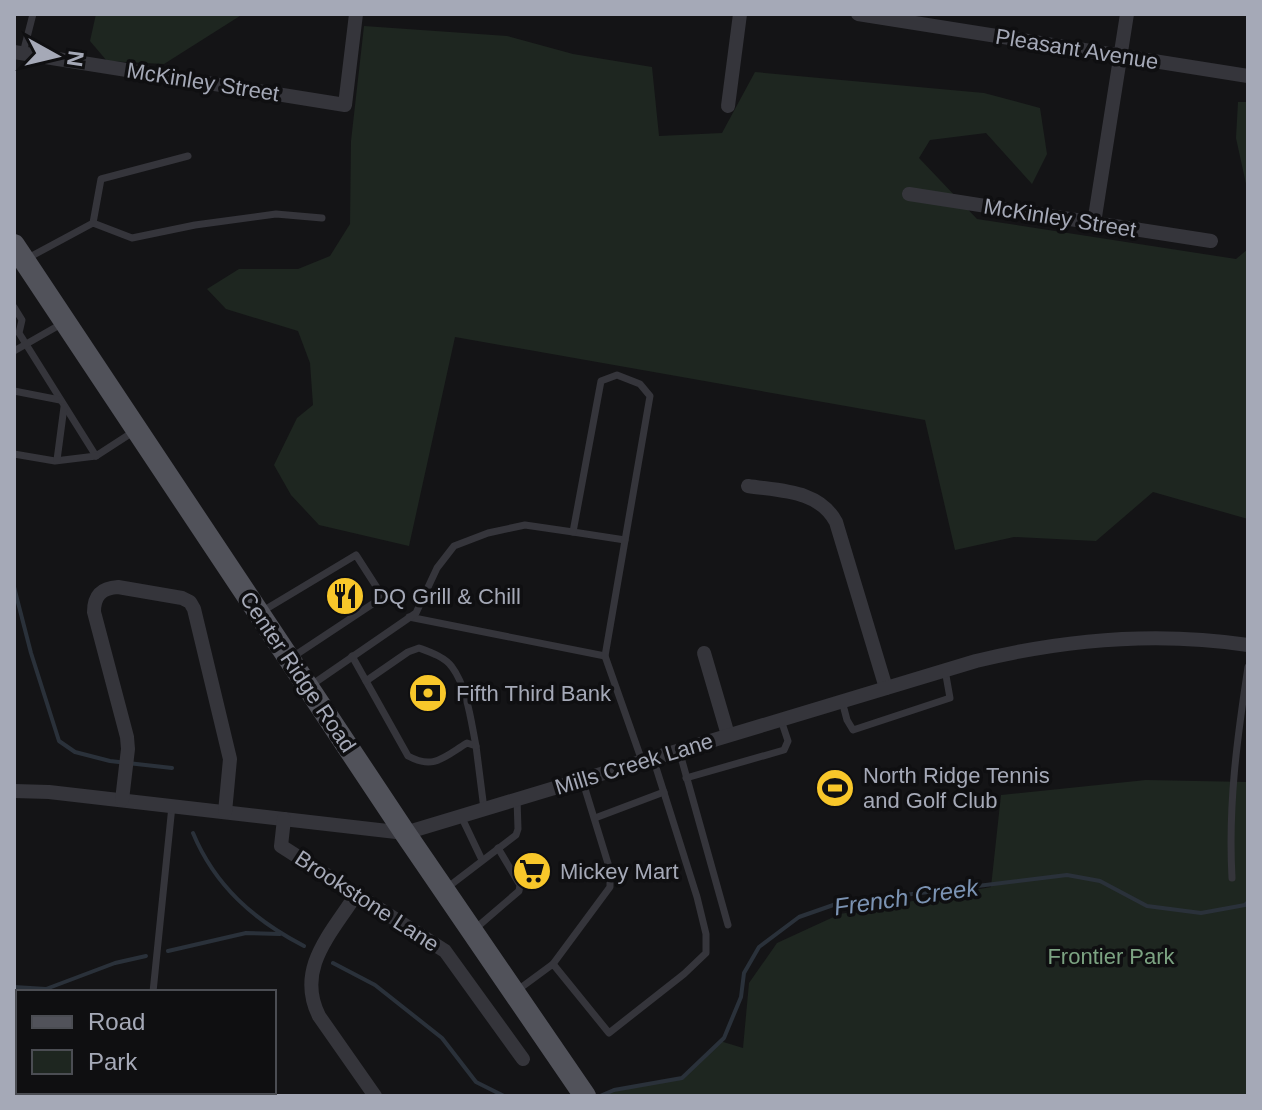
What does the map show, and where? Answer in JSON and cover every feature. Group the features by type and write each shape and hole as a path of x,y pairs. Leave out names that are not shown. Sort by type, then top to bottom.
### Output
{"main road":[{"name":"Center Ridge Road","path":"19,253 471,932 585,1096"}],"street":[{"name":"McKinley Street","path":"18,52 345,105 356,14"},
{"path":"728,106 740,14"},
{"name":"Pleasant Avenue","path":"858,14 1248,76"},
{"path":"1094,223 1127,14"},
{"name":"McKinley Street","path":"909,194 1211,241"},
{"path":"748,486 814,498 831,512 886,688"},
{"path":"122,800 128,749 124,718 94,612 94,602 99,593 107,588 182,598 190,602 194,609 230,759 225,812"},
{"name":"Mills Creek Lane","path":"14,791 49,792 405,833 945,670 1028,648 1082,640 1136,637 1190,638 1248,645"},
{"path":"704,653 728,735"},
{"name":"Brookstone Lane","path":"284,819 281,846 445,951 523,1059"},
{"path":"357,893 317,956 309,986 319,1016 375,1096"}],"lane":[{"path":"18,52 33,14"},
{"path":"93,223 101,179 188,156"},
{"path":"19,253 93,223 132,238 195,225 276,214 322,218"},
{"path":"14,307 22,320 19,333 25,344 96,456"},
{"path":"14,351 65,321"},
{"path":"553,964 609,1033 706,953 706,934 664,792 647,760 605,656 650,396 640,384 617,375 601,381 573,532"},
{"path":"14,391 62,403"},
{"path":"57,460 62,403"},
{"path":"14,454 57,460 96,456 137,430"},
{"path":"308,687 416,613 437,568 454,546 488,533 525,525 625,540"},
{"path":"259,613 356,555 383,597 289,659"},
{"path":"409,617 605,656"},
{"path":"366,681 408,652 419,648 451,665 470,716 484,809"},
{"path":"352,656 408,756 432,764 467,743 476,746"},
{"path":"1232,878 1229,831 1232,783 1248,667"},
{"path":"842,701 853,730 868,726 950,698 945,670"},
{"path":"686,778 784,750 788,741 781,719"},
{"path":"679,750 728,925"},
{"path":"514,993 553,964 610,887 610,870 582,779"},
{"path":"595,818 664,792"},
{"path":"443,890 516,835 517,799"},
{"path":"153,990 172,806"},
{"path":"461,816 482,860"},
{"path":"471,932 519,891 520,885 498,848"}],"green space":[{"path":"96,14 243,14 164,64 107,61 90,41"},
{"path":"364,26 507,36 573,54 652,67 659,136 722,133 755,72 984,93 1040,108 1047,154 1032,184 986,133 930,140 919,158 977,219 1236,259 1248,249 1248,519 1153,492 1096,541 1014,537 955,550 925,420 455,337 409,546 319,525 291,495 274,465 297,418 313,405 310,363 298,331 226,309 207,289 239,269 298,269 330,256 350,224 351,141"},
{"path":"1238,102 1248,102 1248,193 1236,138"},
{"name":"Frontier Park","path":"1146,780 1248,782 1248,1096 609,1096 607,1093 682,1078 720,1041 743,1048 749,983 777,943 840,914 991,887 1001,795"}],"waterway":[{"name":"French Creek","path":"14,587 59,741 75,752 110,761 172,768"},
{"name":"French Creek","path":"193,833 213,869 238,900 269,925 304,946"},
{"name":"French Creek","path":"600,1096 614,1090 682,1078 724,1038 741,997 744,973 759,947 799,917 839,903 1067,875 1100,881 1147,906 1201,913 1248,902"},
{"path":"168,951 246,933 280,934"},
{"path":"14,987 46,989 115,963 146,956"},
{"name":"French Creek","path":"333,963 375,985 442,1038 476,1082 504,1096"}],"place":[{"name":"DQ Grill & Chill","path":"345,596"},
{"name":"Fifth Third Bank","path":"428,693"},
{"name":"North Ridge Tennis and Golf Club","path":"835,788"},
{"name":"Mickey Mart","path":"532,871"}]}
